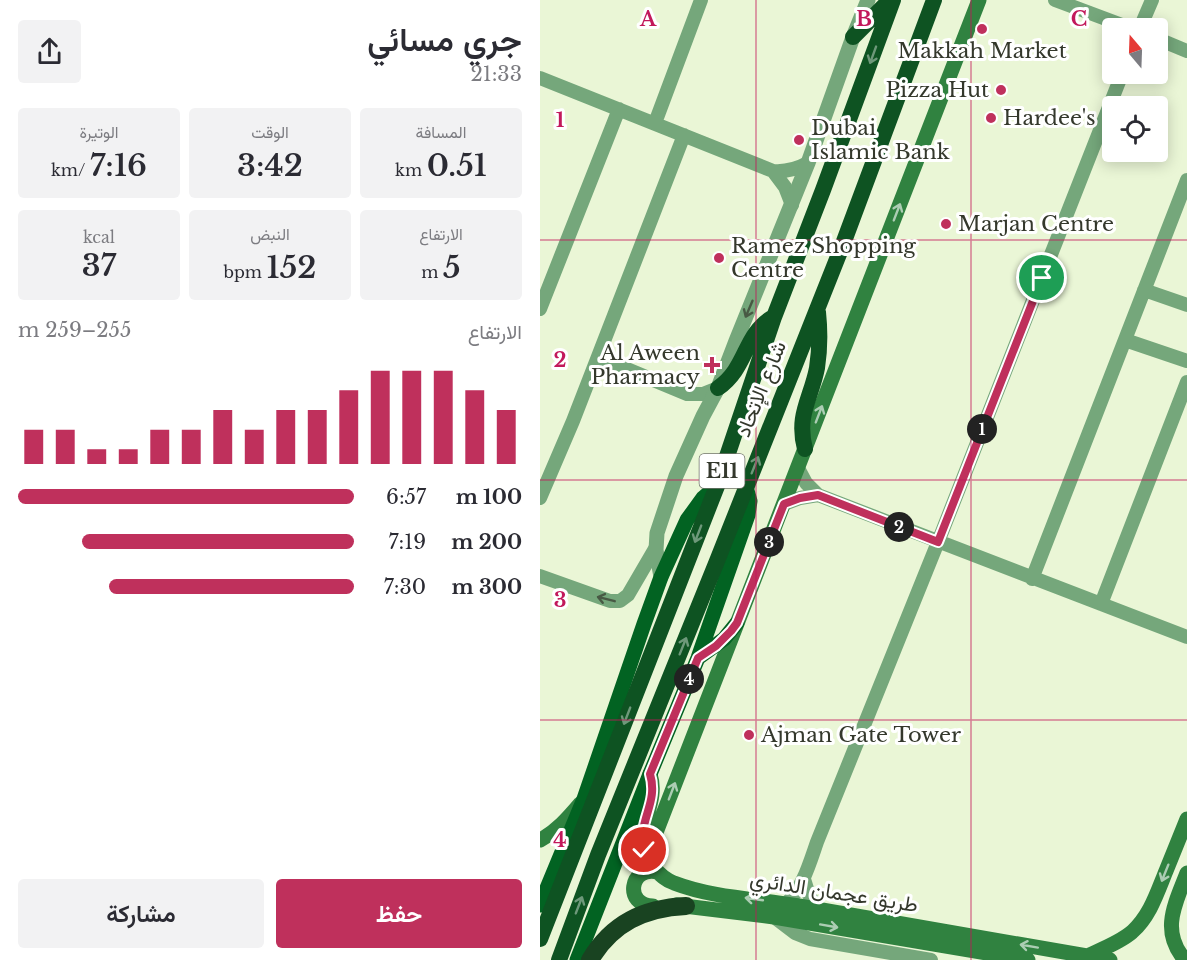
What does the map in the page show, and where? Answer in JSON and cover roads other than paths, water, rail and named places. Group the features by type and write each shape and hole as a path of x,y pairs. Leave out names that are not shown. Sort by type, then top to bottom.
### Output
{"highway":[{"path":"853,37 891,0"},
{"name":"شارع الإتحاد","path":"540,939 717,486 774,316 823,190 891,0"},
{"name":"شارع الإتحاد","path":"559,960 598,855 817,308 934,0"},
{"path":"805,449 802,432 803,414 813,383 819,353 820,331 817,308"},
{"path":"718,388 727,382 737,370 758,329 774,316"},
{"path":"582,959 629,921 652,910 686,906"}],"main road":[{"path":"656,870 651,854 653,841 979,0"},
{"path":"540,905 584,799 661,577 687,520 703,498 717,486"},
{"path":"582,959 650,774 698,658 748,515 750,501 746,487"},
{"path":"698,658 716,646 737,623"},
{"path":"650,774 653,792 642,836 646,856 656,870"},
{"path":"540,840 564,823 584,799"},
{"path":"1086,956 1125,938 1140,924 1156,897 1187,819"},
{"path":"653,906 648,906 635,897 633,886 642,873 656,870"},
{"name":"طريق عجمان الدائري","path":"656,870 668,880 707,892 1110,960"},
{"path":"1185,960 1174,943 1171,927 1173,910 1187,873"},
{"name":"طريق عجمان الدائري","path":"582,959 600,934 620,918 653,906 675,905 774,917 1028,960"}],"street":[{"path":"655,123 701,0"},
{"path":"661,577 656,547 660,524 676,476 718,388 792,205 868,0"},
{"path":"1055,0 1103,18"},
{"path":"1144,18 1152,0"},
{"path":"1168,43 1187,51"},
{"path":"540,78 773,171 795,169 808,163"},
{"path":"786,904 804,879 1118,84"},
{"path":"540,309 619,109"},
{"path":"540,498 573,421 684,135"},
{"path":"773,171 792,205"},
{"path":"1032,579 1187,180"},
{"path":"1144,290 1187,305"},
{"path":"1125,340 1187,361"},
{"path":"598,357 687,394 703,394 718,388"},
{"path":"1101,604 1187,382"},
{"path":"687,394 704,416"},
{"path":"798,468 806,483 818,495 1187,637"},
{"path":"784,504 818,495"},
{"path":"540,576 610,601 620,601 628,595 656,547"},
{"path":"804,879 809,895 818,910"},
{"path":"774,917 795,933 810,939 931,960"}],"place":[{"name":"Makkah Market","path":"982,29"},
{"name":"Pizza Hut","path":"1001,90"},
{"name":"Hardee's","path":"991,118"},
{"name":"Dubai Islamic Bank","path":"799,140"},
{"name":"Marjan Centre","path":"946,224"},
{"name":"Ramez Shopping Centre","path":"719,258"},
{"name":"Al Aween Pharmacy","path":"712,365"},
{"name":"Ajman Gate Tower","path":"749,735"}]}
